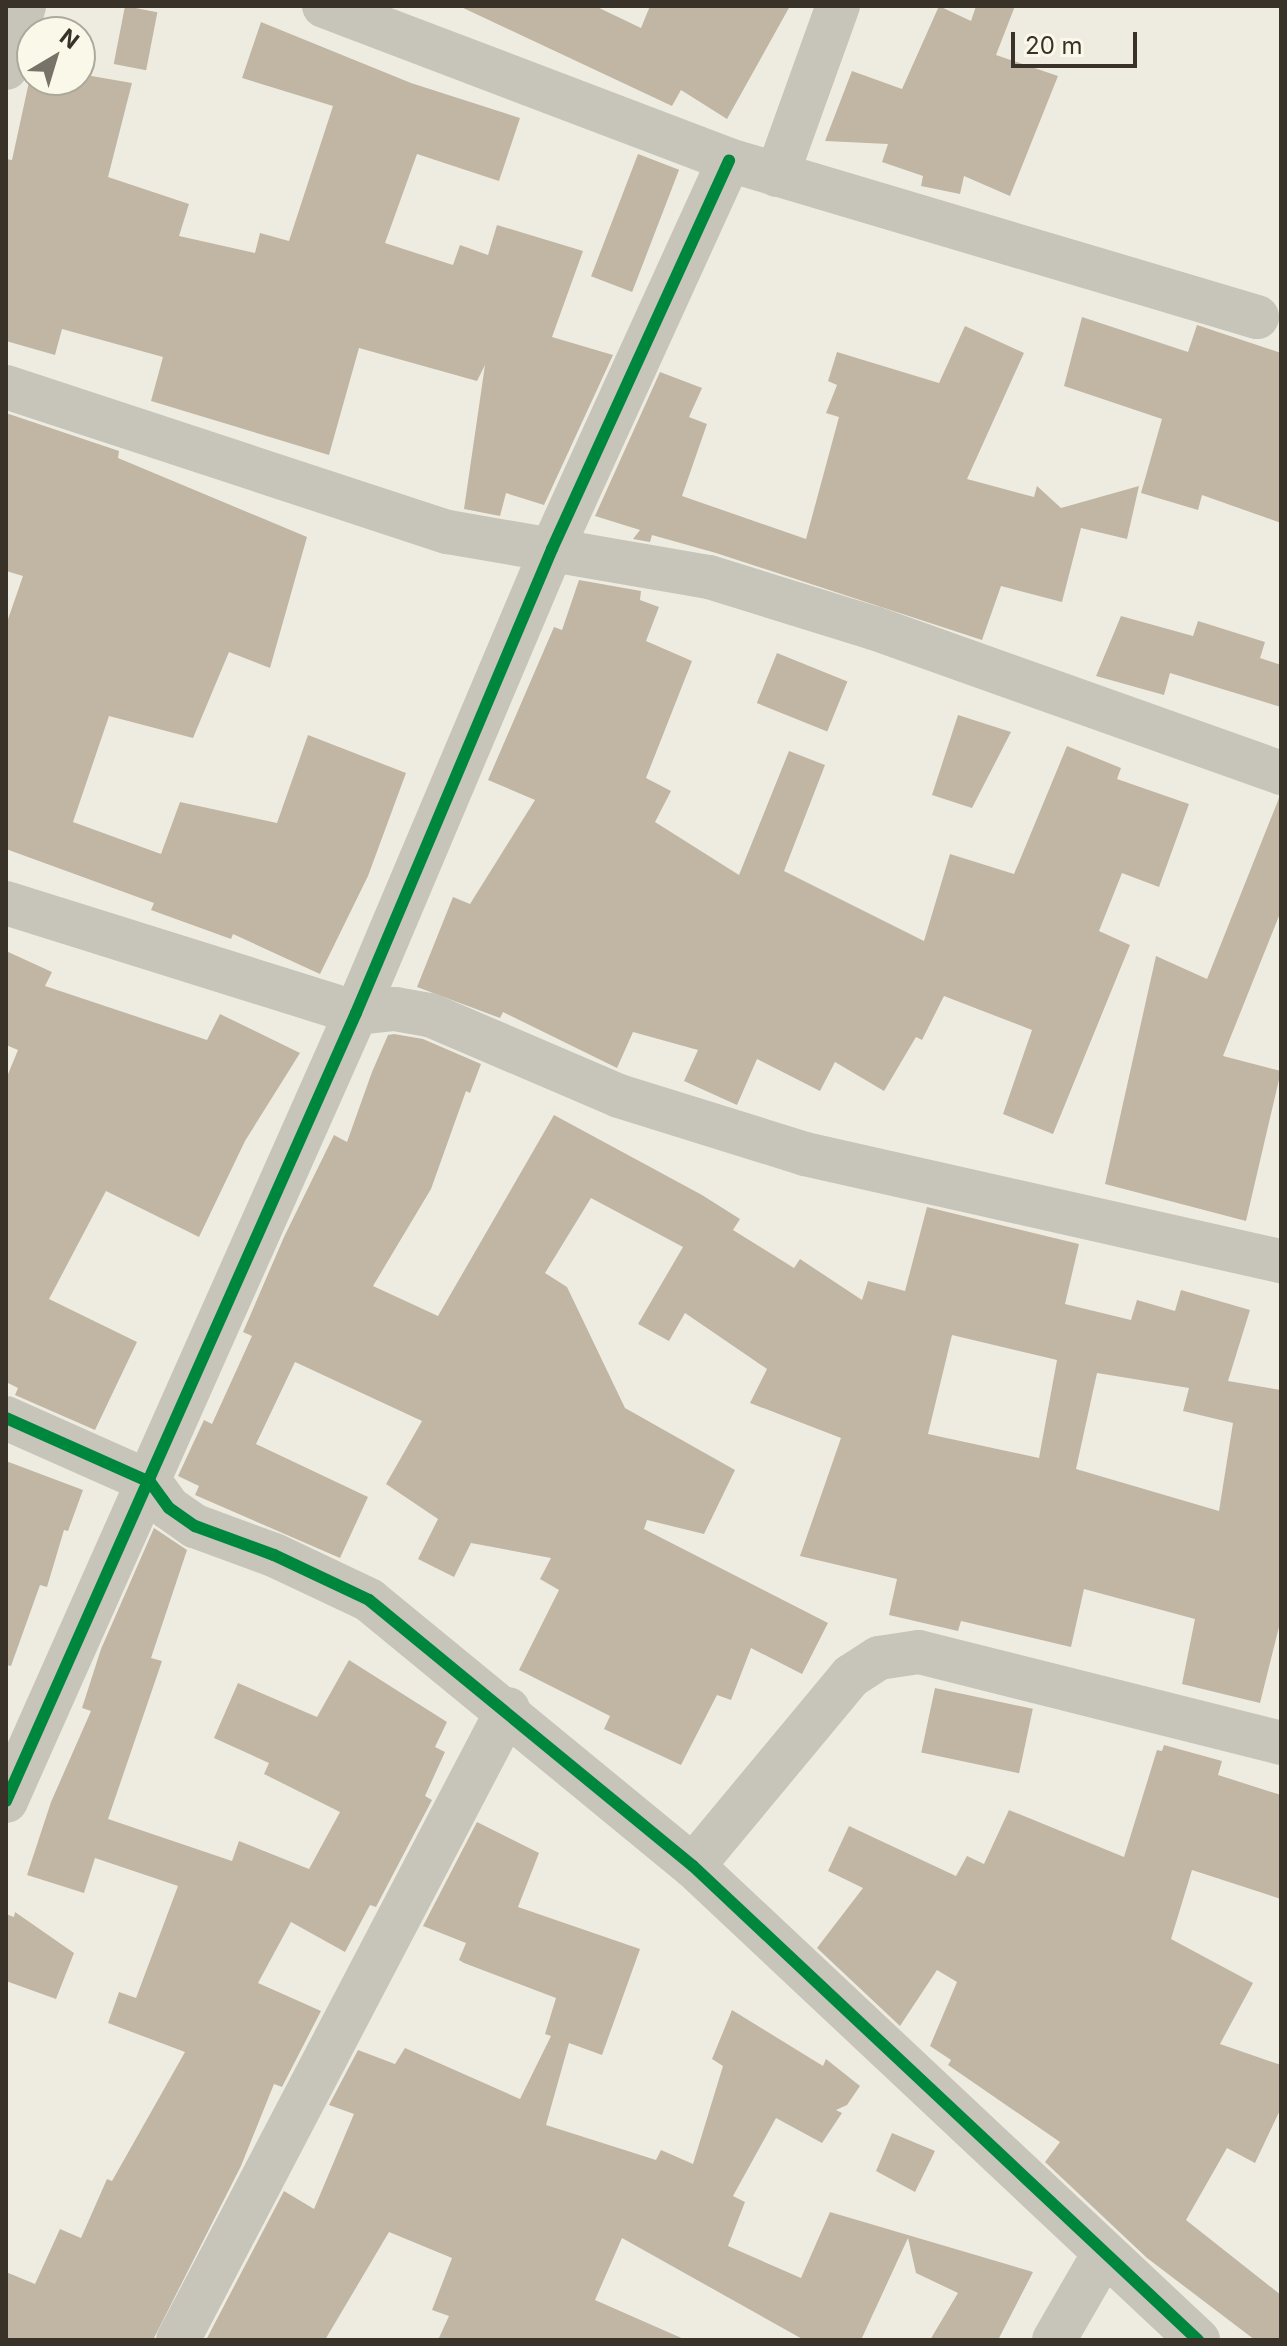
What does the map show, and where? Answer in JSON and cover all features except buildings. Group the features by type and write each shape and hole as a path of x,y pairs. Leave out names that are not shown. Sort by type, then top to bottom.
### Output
{"street":[{"path":"6,68 24,6"},
{"path":"324,6 729,160 1257,317"},
{"path":"777,175 838,6"},
{"path":"6,1801 356,1013 552,549 729,160"},
{"path":"6,387 448,532 552,549 739,587 874,628 1281,773"},
{"path":"6,903 356,1013 395,1009 430,1015 619,1096 805,1154 1281,1261"},
{"path":"6,1418 150,1482 169,1508 195,1526 274,1555 369,1600 508,1709 693,1866 1103,2255 1198,2340"},
{"path":"693,1866 851,1676 879,1658 919,1652 1281,1743"},
{"path":"178,2340 508,1709"},
{"path":"1054,2340 1103,2255"}],"cycle path":[{"path":"6,1801 356,1013 552,549 729,160"},
{"path":"6,1418 150,1482 169,1508 195,1526 274,1555 369,1600 693,1866 1198,2340"}]}
